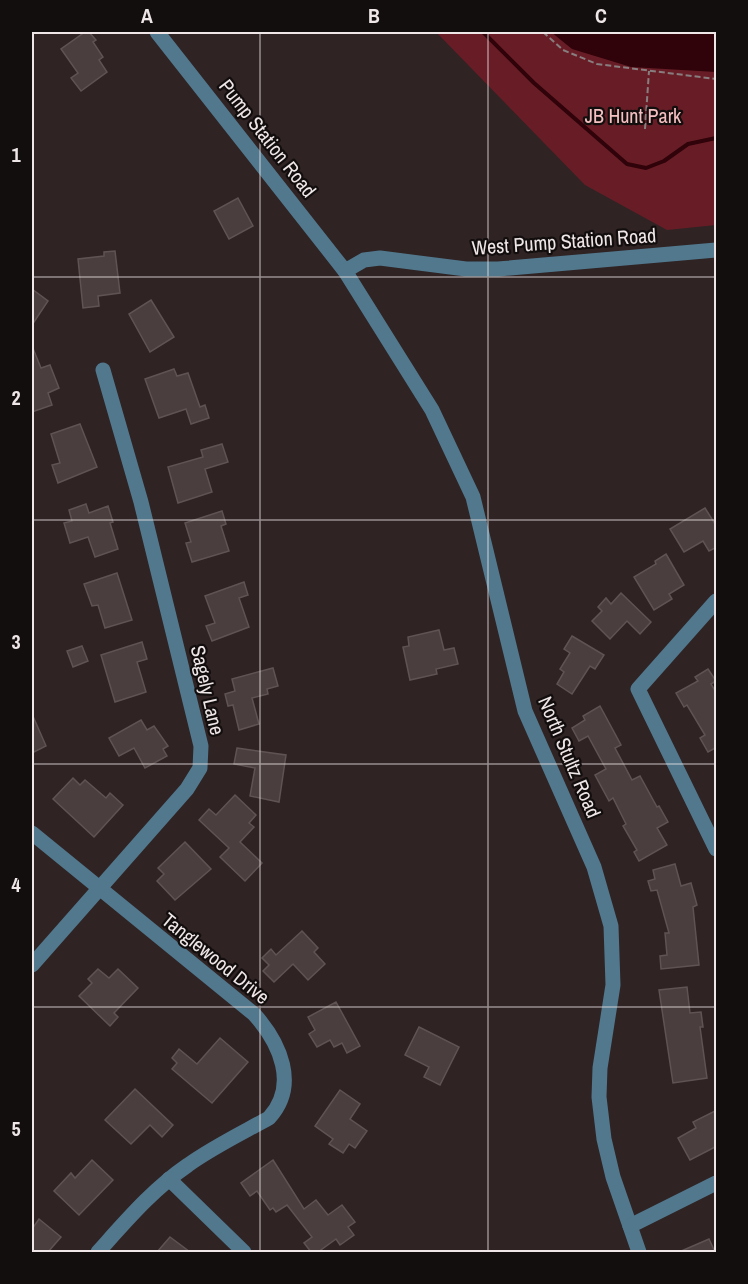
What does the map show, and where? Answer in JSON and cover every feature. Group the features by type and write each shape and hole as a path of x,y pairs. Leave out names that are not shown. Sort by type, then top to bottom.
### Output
{"street":[{"name":"Pump Station Road","path":"157,32 345,271"},
{"name":"West Pump Station Road","path":"345,271 364,260 380,258 466,269 498,269 717,250"},
{"name":"North Stultz Road","path":"345,271 432,410 473,497 525,711 594,867 611,926 613,985 600,1068 599,1097 613,1177 639,1252"},
{"name":"Sagely Lane","path":"32,965 187,789 200,768 198,735 141,502 103,370"},
{"path":"717,601 638,689 717,849"},
{"name":"Tanglewood Drive","path":"32,833 99,890 254,1014 272,1038 284,1065 285,1078 278,1108 268,1118 190,1163 169,1179 144,1202 98,1252"},
{"path":"169,1179 244,1252"},
{"path":"630,1226 717,1183"}],"path":[{"path":"543,32 563,50 597,64 717,80"},
{"path":"645,129 649,71"}],"green space":[{"name":"JB Hunt Park","path":"436,32 716,32 716,225 667,230 585,185"}],"shaded area":[{"path":"551,32 716,32 716,72 631,67 572,49"}],"building":[{"path":"85,32 89,32 96,40 93,42 103,57 99,60 107,72 81,91 71,78 78,73 61,49"},
{"path":"238,198 253,226 229,239 214,211"},
{"path":"115,251 120,293 98,296 99,306 83,308 78,259 104,256 104,252"},
{"path":"32,289 48,301 32,325"},
{"path":"151,300 174,337 150,352 129,314"},
{"path":"32,346 41,368 50,365 59,388 48,393 52,405 32,412"},
{"path":"174,369 177,376 188,373 200,407 205,405 209,418 191,424 186,409 159,418 145,379"},
{"path":"80,424 97,467 58,483 52,465 60,463 51,434"},
{"path":"222,444 228,462 205,469 212,492 178,503 168,467 203,457 201,450"},
{"path":"86,504 89,513 108,506 113,522 110,523 118,549 95,557 88,537 70,543 64,523 72,521 69,510"},
{"path":"705,508 717,527 717,547 709,551 703,541 684,552 670,529"},
{"path":"222,511 226,524 221,526 229,551 192,562 186,543 191,542 185,523"},
{"path":"666,554 684,585 669,594 672,599 654,610 634,577 656,564 655,561"},
{"path":"117,573 132,620 105,628 98,605 92,606 84,584"},
{"path":"244,582 248,595 239,598 249,627 212,641 206,626 215,623 205,596"},
{"path":"621,593 651,622 640,634 627,621 610,639 592,621 602,611 598,607 606,598 611,604"},
{"path":"439,630 444,650 454,648 458,664 436,669 437,674 410,680 403,647 409,646 408,637"},
{"path":"572,636 604,655 595,669 590,666 572,694 557,684 564,672 560,669 570,653 564,649"},
{"path":"142,642 147,659 137,662 146,692 115,702 101,655"},
{"path":"82,646 88,661 73,667 67,651"},
{"path":"273,668 278,686 267,689 268,694 252,698 259,724 239,730 233,705 228,706 225,694 235,691 232,679"},
{"path":"708,669 716,681 711,684 717,694 717,747 708,752 700,738 705,735 687,705 684,707 676,693 698,681 695,677"},
{"path":"600,706 621,745 615,748 632,780 640,776 668,822 657,828 667,845 639,861 634,852 637,850 623,826 626,824 613,798 609,801 595,775 606,769 588,736 579,741 572,728 585,720 583,716"},
{"path":"32,714 46,746 32,753"},
{"path":"141,720 147,730 154,726 168,746 163,749 167,756 145,768 134,748 119,756 109,738"},
{"path":"237,748 286,755 279,802 250,796 255,768 234,764"},
{"path":"73,778 80,785 85,780 106,798 110,793 123,805 94,837 53,799"},
{"path":"235,795 256,815 249,823 254,827 240,842 262,863 245,881 220,857 229,848 199,820 209,809 216,815"},
{"path":"185,842 211,869 175,900 157,881 164,874 158,868"},
{"path":"675,864 681,886 691,883 697,905 693,907 699,965 661,969 660,956 667,955 665,933 669,933 657,890 651,891 648,881 655,879 653,870"},
{"path":"302,931 318,948 314,952 325,964 308,980 293,964 274,982 263,971 269,965 262,958 271,949 276,955"},
{"path":"98,969 109,978 118,969 138,988 114,1013 118,1017 110,1026 79,996 92,983 88,979"},
{"path":"687,987 690,1013 701,1012 703,1027 700,1027 707,1078 673,1083 659,990"},
{"path":"336,1002 360,1046 347,1053 342,1043 334,1047 330,1040 317,1047 309,1034 315,1030 308,1017"},
{"path":"419,1027 459,1047 440,1085 424,1077 429,1067 405,1055"},
{"path":"220,1038 248,1062 212,1103 172,1069 177,1063 172,1058 179,1049 197,1064"},
{"path":"135,1089 173,1125 162,1137 150,1125 131,1144 105,1120"},
{"path":"340,1090 360,1104 350,1119 367,1131 355,1148 349,1144 343,1153 329,1144 333,1139 315,1126"},
{"path":"717,1110 717,1146 690,1160 678,1138 696,1128 693,1122"},
{"path":"92,1160 113,1180 79,1215 54,1191 71,1173 75,1178"},
{"path":"273,1160 304,1209 316,1200 328,1215 342,1205 355,1222 348,1227 354,1235 340,1245 336,1239 318,1252 311,1252 304,1243 312,1237 287,1205 276,1212 273,1208 270,1210 257,1191 250,1196 241,1183"},
{"path":"39,1219 61,1237 48,1252 32,1252 32,1229"},
{"path":"170,1237 190,1252 157,1252"},
{"path":"709,1239 715,1252 679,1252"}],"waterway":[{"path":"483,32 534,83 627,164 646,168 664,161 688,144 716,138"}]}
